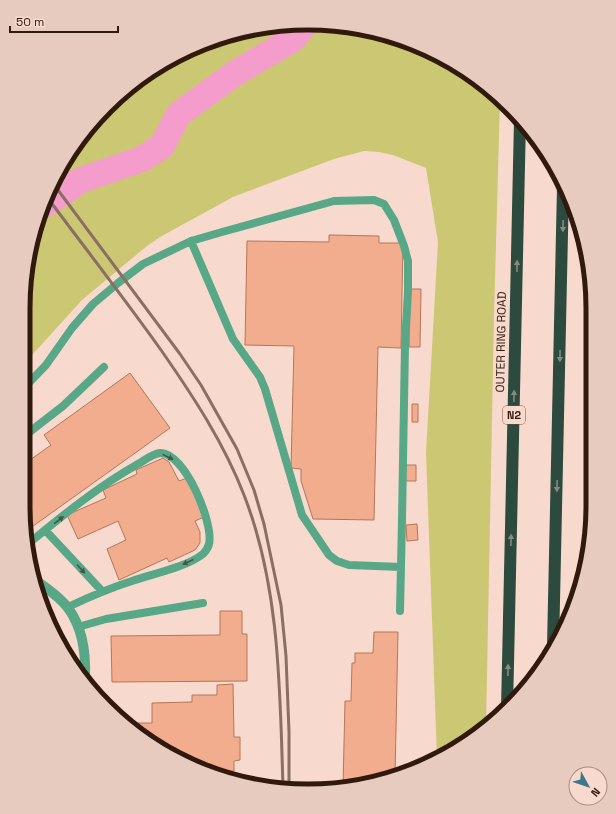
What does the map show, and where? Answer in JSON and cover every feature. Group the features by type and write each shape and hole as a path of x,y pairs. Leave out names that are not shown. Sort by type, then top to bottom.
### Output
{"highway":[{"name":"OUTER RING ROAD","path":"508,699 520,128"},
{"path":"554,635 563,197"}],"street":[{"path":"42,585 68,607 78,627 84,644 85,672"},
{"path":"44,592 48,590"}],"lane":[{"path":"30,382 46,365 72,328 93,304 143,264 191,241 334,201 380,201 388,208 394,220 408,261 400,611"},
{"path":"191,241 233,340 260,377 265,389 302,515 329,555 337,561 349,565 401,568"},
{"path":"30,431 62,406 104,367"},
{"path":"32,541 117,476 160,453 165,454 183,469 197,492 208,521 210,539 208,546 203,553 194,560 102,591 68,607"},
{"path":"45,530 102,591"},
{"path":"78,627 106,620 203,603"}],"shaded area":[{"path":"308,30 344,32 362,35 380,39 414,51 447,67 477,87 500,107 486,719 477,727 437,752 426,453 438,242 426,168 393,155 364,151 334,159 233,197 160,237 82,300 30,357 30,308 32,272 35,254 39,236 51,202 67,169 87,139 111,111 139,87 169,67 202,51 236,39 272,32"}],"building":[{"path":"329,235 379,236 379,243 403,243 401,348 378,347 374,520 313,519 301,481 301,469 291,468 294,346 245,345 247,241 329,242"},
{"path":"410,289 421,289 420,347 409,347"},
{"path":"130,373 170,428 31,527 30,460 51,445 44,435"},
{"path":"412,404 418,404 418,422 412,422"},
{"path":"163,458 169,462 179,481 187,478 204,517 195,521 200,532 200,543 195,550 169,562 167,558 119,580 107,549 126,540 118,521 78,539 67,515 106,498 103,490 137,474 136,470"},
{"path":"406,465 416,465 416,481 405,481"},
{"path":"417,524 418,540 407,541 406,525"},
{"path":"220,611 242,611 242,634 247,634 247,681 112,682 111,636 220,635"},
{"path":"374,632 398,632 395,770 380,775 343,782 345,701 351,701 352,663 355,663 355,653 373,653"},
{"path":"233,684 234,737 240,737 240,760 234,761 234,771 226,771 185,755 169,747 134,723 152,723 152,703 192,702 192,695 217,695 217,685"}],"waterway":[{"path":"52,200 81,180 142,159 162,146 179,114 234,74 293,39 300,30"}],"railway":[{"path":"57,189 180,354 201,385 237,449 254,490 264,524 281,605 286,656 289,732 289,783"},
{"path":"51,202 133,311 185,385 217,438 244,495 256,530 265,566 276,640 281,714 283,783"}]}
